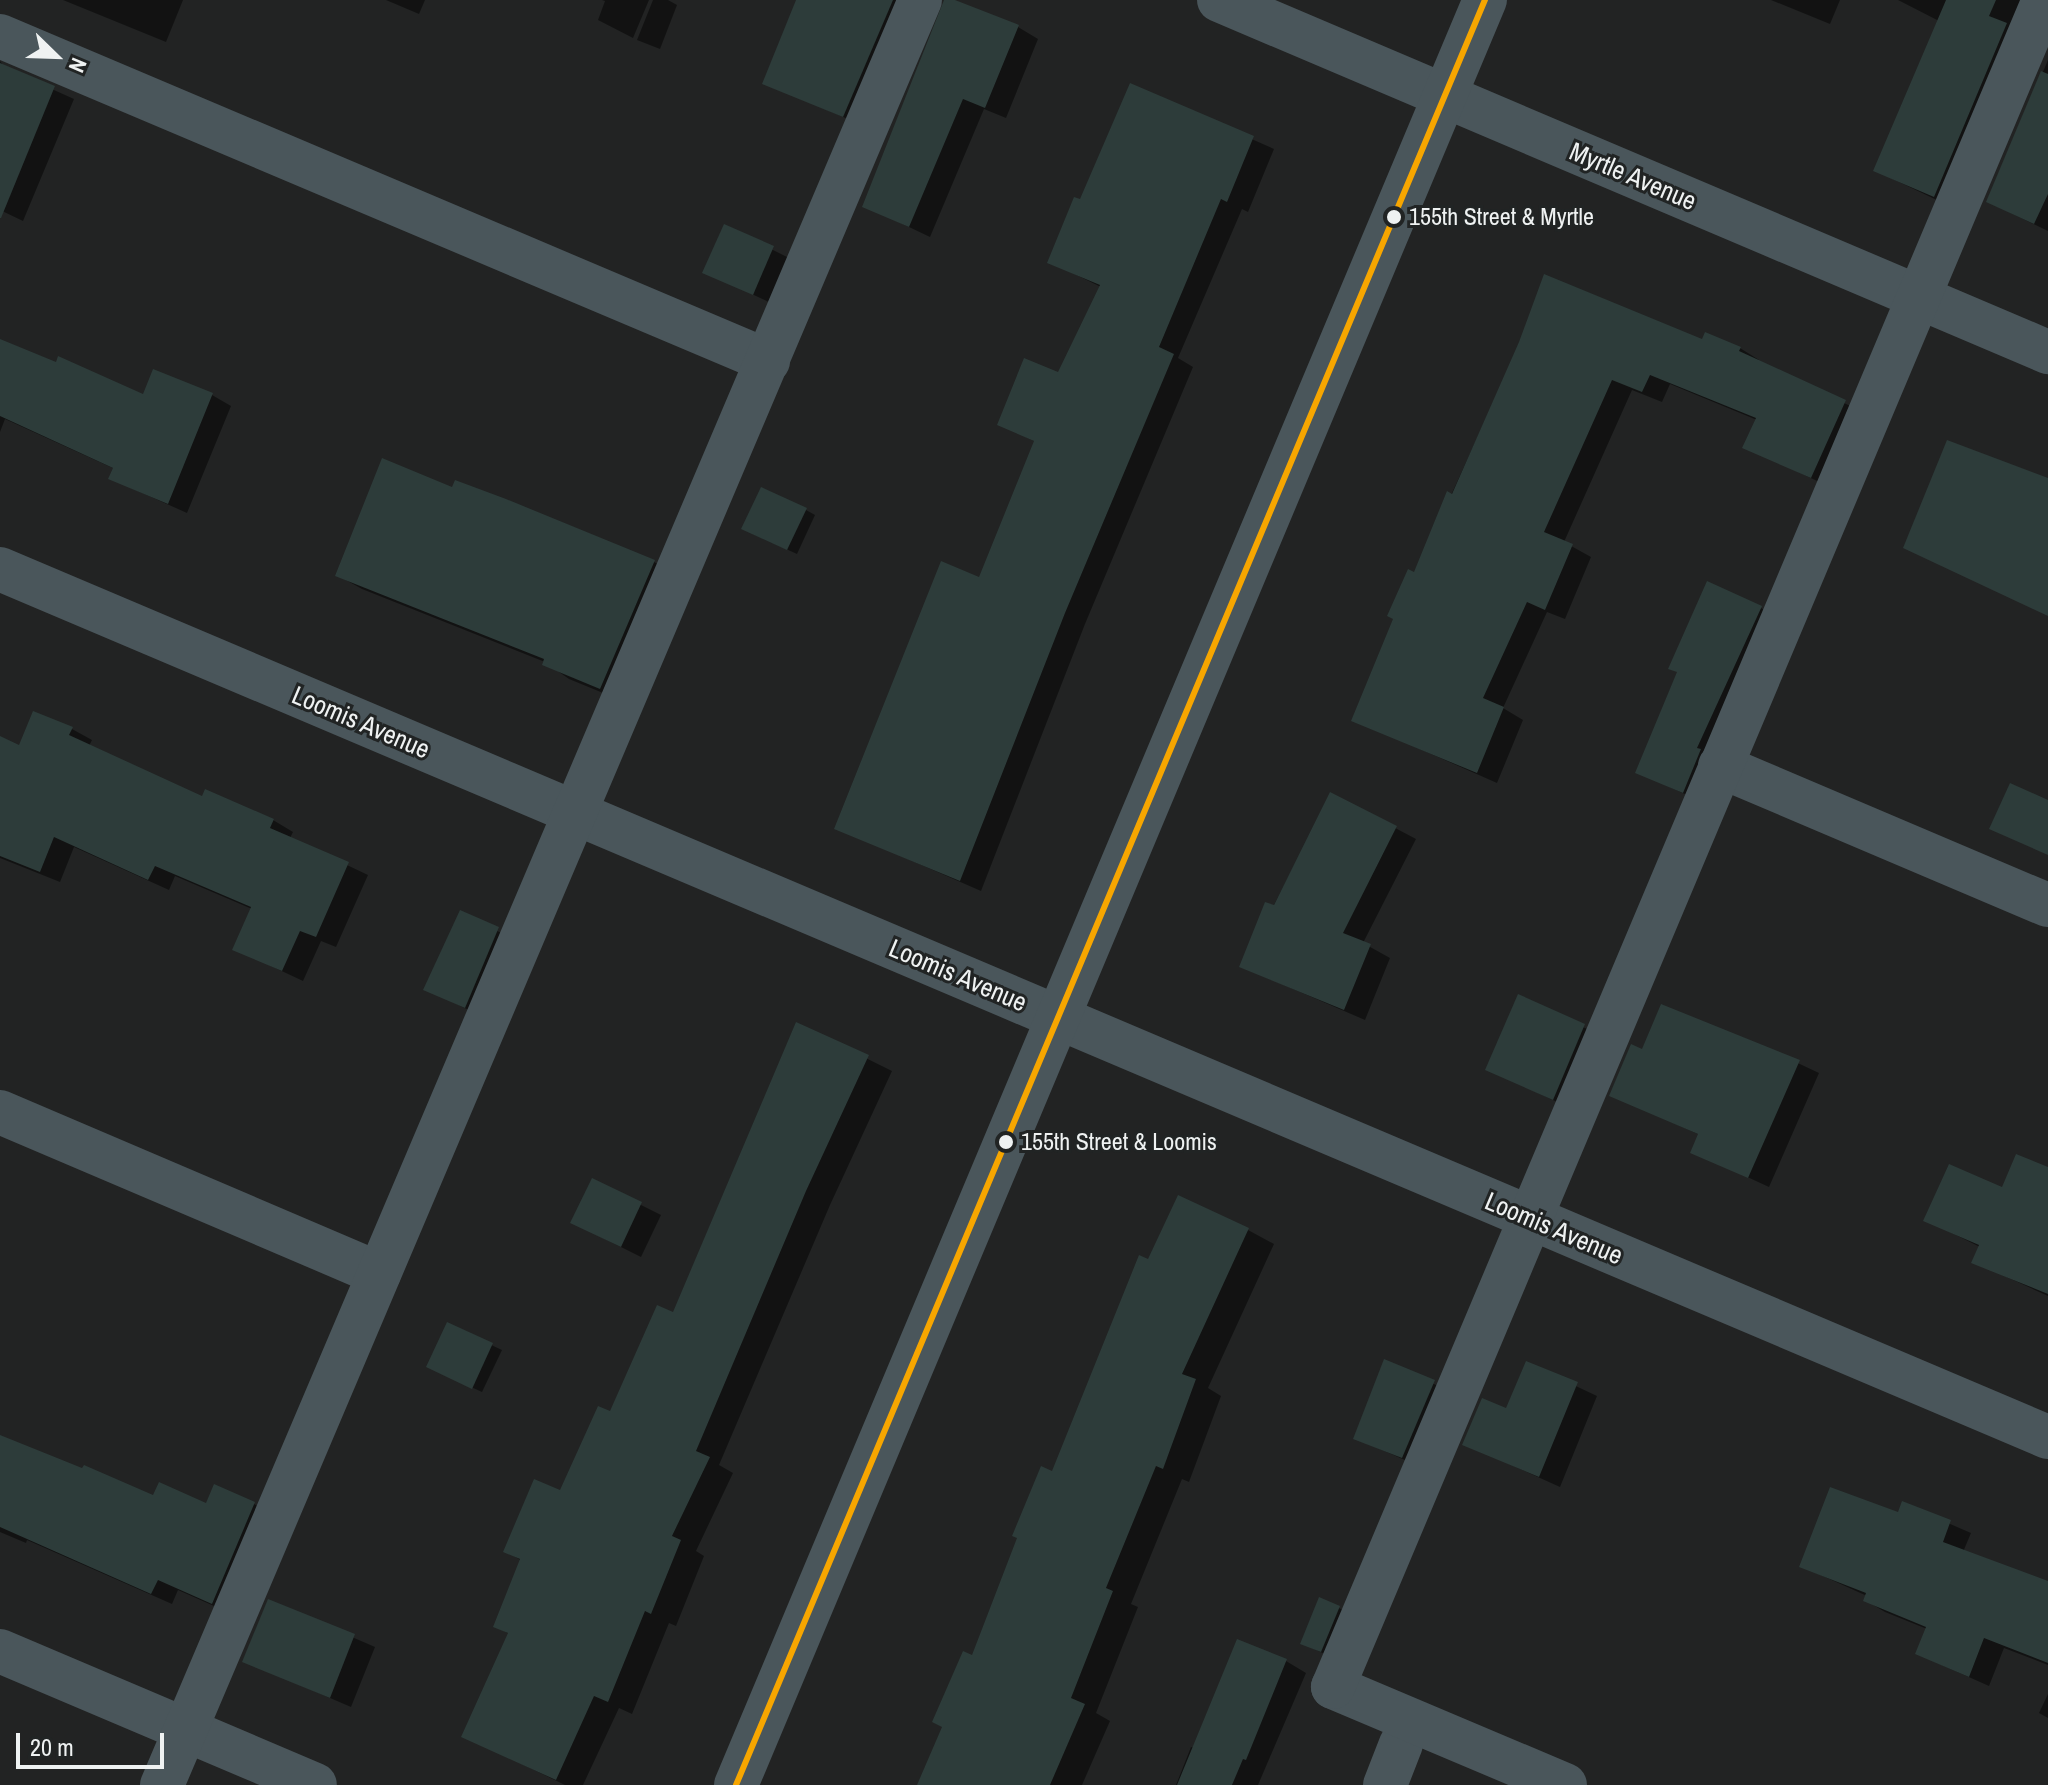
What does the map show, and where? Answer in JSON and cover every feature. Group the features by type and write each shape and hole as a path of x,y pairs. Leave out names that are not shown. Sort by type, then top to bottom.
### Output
{"street":[{"path":"162,1785 920,0"},
{"name":"Myrtle Avenue","path":"1219,0 2048,352"},
{"path":"736,1785 1485,0"},
{"path":"1565,1785 1487,1770 1333,1687 2044,0"},
{"path":"0,36 768,361"},
{"name":"Loomis Avenue","path":"0,569 2048,1437"},
{"path":"1720,766 2048,905"},
{"path":"0,1112 379,1274"},
{"path":"0,1651 315,1785"},
{"path":"1385,1785 1401,1744"}],"building":[{"path":"796,0 893,0 843,117 762,84"},
{"path":"944,0 955,0 1019,25 985,108 963,99 909,227 862,207"},
{"path":"1946,0 1996,0 1989,16 2007,23 1934,197 1873,171"},
{"path":"0,63 55,86 1,218 0,218"},
{"path":"2041,71 2048,74 2048,194 2034,224 1986,202"},
{"path":"1130,83 1254,136 1227,202 1221,199 1159,347 1174,354 1065,613 960,881 834,829 941,561 979,577 1034,441 997,425 1024,358 1058,372 1100,285 1047,263 1074,197 1080,199"},
{"path":"724,224 774,246 753,295 702,273"},
{"path":"1544,274 1702,339 1705,332 1741,347 1739,351 1846,400 1811,478 1742,448 1756,418 1650,375 1642,392 1612,380 1544,532 1573,544 1545,610 1527,602 1483,698 1504,707 1477,773 1351,721 1393,619 1387,616 1408,569 1414,572 1447,491 1452,494 1519,342"},
{"path":"0,339 56,362 58,356 143,394 153,369 213,393 168,504 108,479 113,468 0,416"},
{"path":"1947,440 2048,478 2048,616 1903,548"},
{"path":"382,458 452,487 455,480 506,499 655,560 600,689 542,665 544,659 335,576"},
{"path":"761,487 807,508 787,550 741,529"},
{"path":"1707,581 1762,606 1697,748 1701,749 1683,793 1635,773 1677,672 1668,669"},
{"path":"33,711 73,727 69,735 202,796 205,789 274,819 270,828 349,862 316,937 300,931 282,971 232,950 251,907 155,866 148,880 54,837 40,872 0,856 0,736 19,745"},
{"path":"2010,783 2048,800 2048,855 1989,829"},
{"path":"1330,792 1397,826 1343,933 1371,944 1344,1010 1239,967 1265,902 1274,905"},
{"path":"460,910 499,927 465,1008 423,990"},
{"path":"1518,994 1585,1024 1553,1100 1485,1070"},
{"path":"1661,1004 1800,1060 1748,1178 1690,1153 1698,1134 1609,1096 1631,1044 1642,1049"},
{"path":"796,1022 869,1055 806,1191 696,1451 710,1457 672,1536 681,1540 651,1614 645,1611 608,1702 594,1696 556,1780 461,1737 508,1633 493,1627 520,1559 503,1552 534,1479 560,1490 598,1406 610,1411 657,1305 673,1312"},
{"path":"2016,1154 2048,1167 2048,1294 1971,1263 1979,1245 1923,1221 1949,1164 2002,1187"},
{"path":"592,1178 642,1202 621,1247 570,1223"},
{"path":"1178,1195 1249,1228 1182,1374 1196,1379 1163,1469 1156,1466 1106,1588 1113,1591 1071,1698 1085,1704 1050,1785 917,1785 942,1727 932,1722 963,1651 972,1655 1017,1538 1012,1536 1041,1466 1052,1471 1139,1255 1148,1259"},
{"path":"447,1322 493,1343 472,1389 426,1367"},
{"path":"1384,1359 1435,1380 1402,1458 1353,1439"},
{"path":"1526,1361 1578,1382 1539,1477 1462,1445 1482,1398 1506,1408"},
{"path":"0,1435 82,1468 84,1465 153,1495 159,1482 206,1503 214,1484 255,1502 212,1604 158,1580 151,1594 0,1527"},
{"path":"1830,1487 1898,1512 1902,1501 1951,1520 1943,1542 2048,1581 2048,1663 1984,1638 1969,1677 1915,1654 1926,1627 1863,1601 1866,1593 1799,1567"},
{"path":"1319,1597 1340,1606 1321,1652 1300,1644"},
{"path":"268,1599 355,1634 330,1698 242,1662"},
{"path":"1237,1639 1287,1659 1246,1760 1243,1759 1232,1785 1177,1785"}],"transit line":[{"path":"736,1785 1485,0"}],"place":[{"name":"155th Street & Myrtle","path":"1394,217"},
{"name":"155th Street & Loomis","path":"1006,1142"}]}
